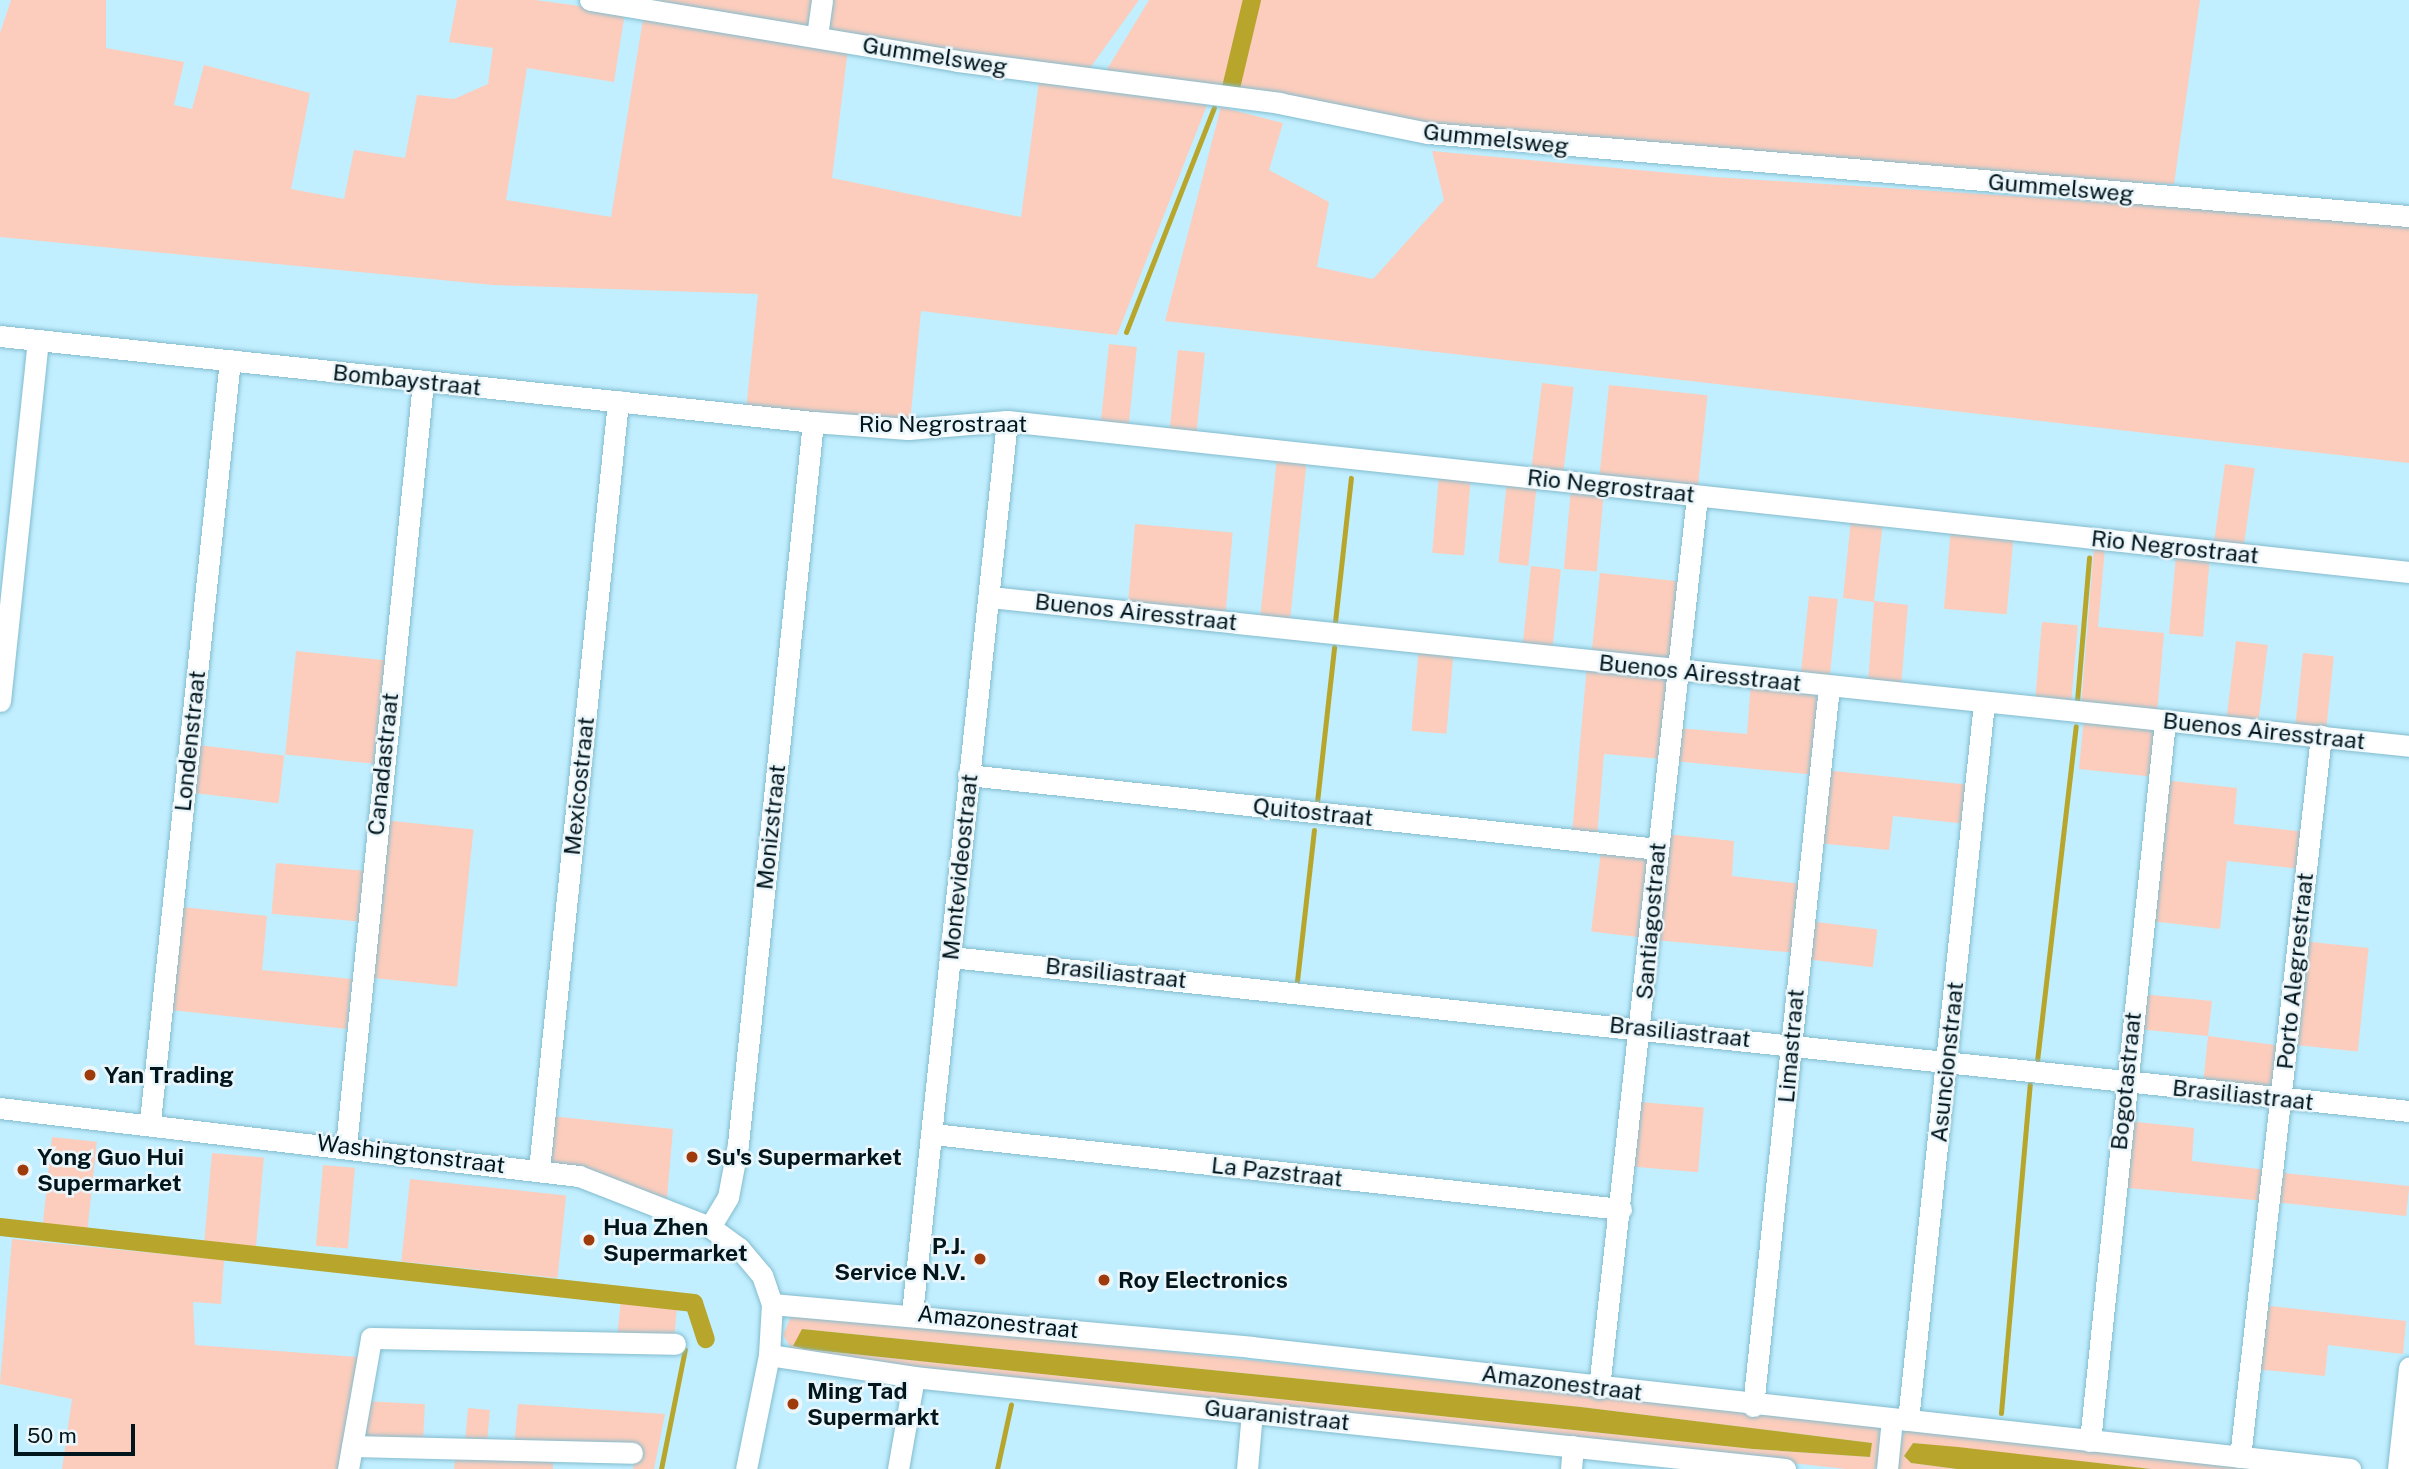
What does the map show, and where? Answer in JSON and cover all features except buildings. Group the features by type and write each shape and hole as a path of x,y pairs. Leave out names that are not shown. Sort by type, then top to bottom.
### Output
{"street":[{"name":"Gummelsweg","path":"590,0 1266,101 1428,133 2409,215"},
{"path":"817,36 822,0"},
{"name":"Bombaystraat","path":"0,336 813,422"},
{"path":"0,701 38,341"},
{"name":"Londenstraat","path":"150,1121 230,360"},
{"name":"Canadastraat","path":"346,1146 424,382"},
{"name":"Mexicostraat","path":"539,1170 618,401"},
{"name":"Rio Negrostraat","path":"813,422 908,429 1006,421 2409,572"},
{"name":"Montevideostraat","path":"912,1313 933,1134 968,775 990,597 1006,421"},
{"name":"Monizstraat","path":"710,1227 728,1197 738,1144 813,422"},
{"name":"Santiagostraat","path":"1599,1388 1642,1027 1658,849 1697,496"},
{"name":"Buenos Airesstraat","path":"990,597 2409,746"},
{"name":"Limastraat","path":"1753,1406 1829,686"},
{"name":"Asuncionstraat","path":"1887,1469 1900,1420 1947,1061 1984,703"},
{"name":"Bogotastraat","path":"2090,1441 2165,721"},
{"name":"Porto Alegrestraat","path":"2240,1457 2321,736"},
{"name":"Quitostraat","path":"968,775 1658,849"},
{"name":"Brasiliastraat","path":"951,957 1642,1027 2126,1084 2409,1111"},
{"name":"Washingtonstraat","path":"0,1108 150,1121 539,1170 625,1190 710,1227 754,1266 772,1304"},
{"name":"La Pazstraat","path":"933,1134 1621,1209"},
{"path":"746,1469 769,1355 772,1304"},
{"name":"Amazonestraat","path":"772,1304 912,1313 2350,1469"},
{"path":"348,1469 371,1338 675,1344"},
{"name":"Guaranistraat","path":"769,1355 914,1377 1785,1469"},
{"path":"2398,1469 2409,1368"},
{"path":"898,1469 914,1377"},
{"path":"1247,1469 1252,1412"},
{"path":"352,1446 632,1453"},
{"path":"1571,1469 1573,1446"}],"shaded area":[{"path":"11,0 106,0 106,48 184,62 174,105 192,109 204,65 310,93 291,189 344,199 354,150 405,158 417,95 454,99 488,84 493,48 449,42 457,0 535,0 625,12 614,82 527,68 506,200 611,217 644,13 848,49 832,178 1021,217 1039,81 1207,105 1117,335 921,311 910,423 746,410 758,294 493,285 0,237 0,33"},
{"path":"628,0 815,0 811,29"},
{"path":"825,0 1139,0 1087,72 826,33"},
{"path":"1149,0 2200,0 2174,184 1713,167 1424,139 1106,71"},
{"path":"1221,107 1283,123 1269,170 1329,202 1317,267 1373,279 1444,200 1432,151 1714,177 2409,221 2409,463 1165,321"},
{"path":"1109,344 1137,347 1129,425 1101,423"},
{"path":"1178,350 1205,353 1196,433 1170,431"},
{"path":"1542,383 1574,387 1563,474 1531,470"},
{"path":"1609,385 1707,395 1697,491 1599,480"},
{"path":"1277,457 1307,460 1290,623 1260,620"},
{"path":"2225,464 2255,468 2243,549 2214,545"},
{"path":"1439,475 1471,478 1464,555 1432,553"},
{"path":"1507,481 1537,484 1528,566 1498,563"},
{"path":"1571,488 1604,491 1597,572 1564,569"},
{"path":"1851,519 1883,522 1874,601 1908,605 1901,686 1868,683 1874,602 1843,598"},
{"path":"1135,524 1233,533 1225,615 1128,607"},
{"path":"1951,528 2014,533 2007,614 1944,609"},
{"path":"2094,547 2105,548 2098,627 2164,633 2157,714 2081,706"},
{"path":"2176,555 2210,558 2203,637 2169,634"},
{"path":"1531,566 1561,569 1552,652 1522,649"},
{"path":"1600,573 1681,581 1672,666 1591,658"},
{"path":"1809,596 1838,599 1829,681 1800,678"},
{"path":"2042,622 2078,625 2071,705 2035,702"},
{"path":"2236,641 2268,645 2258,726 2226,722"},
{"path":"1419,646 1454,649 1446,734 1412,731"},
{"path":"296,651 385,660 374,764 285,754"},
{"path":"2303,653 2334,656 2326,733 2295,730"},
{"path":"1587,665 1662,673 1669,681 1663,759 1604,754 1597,837 1572,834"},
{"path":"1751,682 1817,693 1816,775 1674,761 1677,728 1747,734"},
{"path":"2084,717 2153,729 2155,777 2079,769"},
{"path":"198,745 284,756 279,803 192,793"},
{"path":"1824,770 1971,785 1967,824 1893,816 1889,850 1817,843"},
{"path":"2163,780 2237,788 2234,824 2305,832 2301,869 2227,861 2220,929 2150,921"},
{"path":"383,820 474,830 457,987 366,977"},
{"path":"1665,834 1734,841 1732,876 1802,884 1796,953 1655,940"},
{"path":"1601,851 1652,857 1642,938 1591,931"},
{"path":"276,863 364,871 359,921 272,914"},
{"path":"182,907 267,916 262,970 352,979 347,1029 171,1010"},
{"path":"1808,921 1877,930 1873,967 1803,959"},
{"path":"2302,941 2369,948 2358,1051 2291,1044"},
{"path":"2141,994 2212,1001 2208,1036 2137,1029"},
{"path":"2208,1036 2282,1046 2277,1094 2203,1085"},
{"path":"1640,1102 1704,1108 1698,1172 1634,1167"},
{"path":"551,1116 673,1129 667,1198 555,1166 549,1158"},
{"path":"2127,1121 2194,1128 2192,1161 2267,1170 2264,1201 2119,1187"},
{"path":"52,1137 97,1142 88,1228 43,1224"},
{"path":"212,1153 264,1158 256,1246 204,1242"},
{"path":"323,1165 355,1168 348,1248 316,1246"},
{"path":"2275,1172 2409,1186 2406,1216 2272,1202"},
{"path":"410,1179 566,1195 557,1278 401,1262"},
{"path":"12,1239 224,1260 221,1304 193,1302 195,1345 358,1357 339,1469 62,1469 72,1399 0,1384"},
{"path":"621,1299 677,1308 674,1339 617,1338"},
{"path":"2261,1305 2406,1321 2403,1354 2328,1345 2325,1376 2255,1369"},
{"path":"793,1312 1879,1426 1881,1458 1875,1469 1846,1469 795,1354 783,1335","holes":["802,1329 1581,1407 1872,1443 1870,1457 1753,1449 805,1349"]},
{"path":"802,1329 1581,1407 1872,1443 1870,1457 1753,1449 805,1349 793,1346"},
{"path":"364,1401 425,1404 423,1448 362,1445"},
{"path":"518,1404 665,1414 654,1469 633,1469 634,1451 514,1448"},
{"path":"468,1408 490,1410 487,1449 465,1447"},
{"path":"1904,1430 2283,1469 2151,1469 1913,1443 1904,1456 1911,1463 1957,1469 1895,1469"},
{"path":"1913,1443 2151,1469 1957,1469 1911,1463 1904,1456"},
{"path":"456,1451 553,1454 553,1469 454,1469"}],"waterway":[{"path":"1230,92 1252,0"},
{"path":"1126,332 1214,108"},
{"path":"1335,622 1351,478"},
{"path":"2077,701 2089,557"},
{"path":"1317,802 1334,647"},
{"path":"2037,1061 2076,726"},
{"path":"1297,981 1314,830"},
{"path":"2001,1413 2030,1084"},
{"path":"0,1227 694,1303 706,1339"},
{"path":"661,1469 685,1349"},
{"path":"997,1469 1011,1404"}],"place":[{"name":"Yan Trading","path":"90,1075"},
{"name":"Su's Supermarket","path":"692,1157"},
{"name":"Yong Guo Hui Supermarket","path":"23,1170"},
{"name":"Hua Zhen Supermarket","path":"589,1240"},
{"name":"P.J. Service N.V.","path":"980,1259"},
{"name":"Roy Electronics","path":"1104,1280"},
{"name":"Ming Tad Supermarkt","path":"793,1404"}]}
